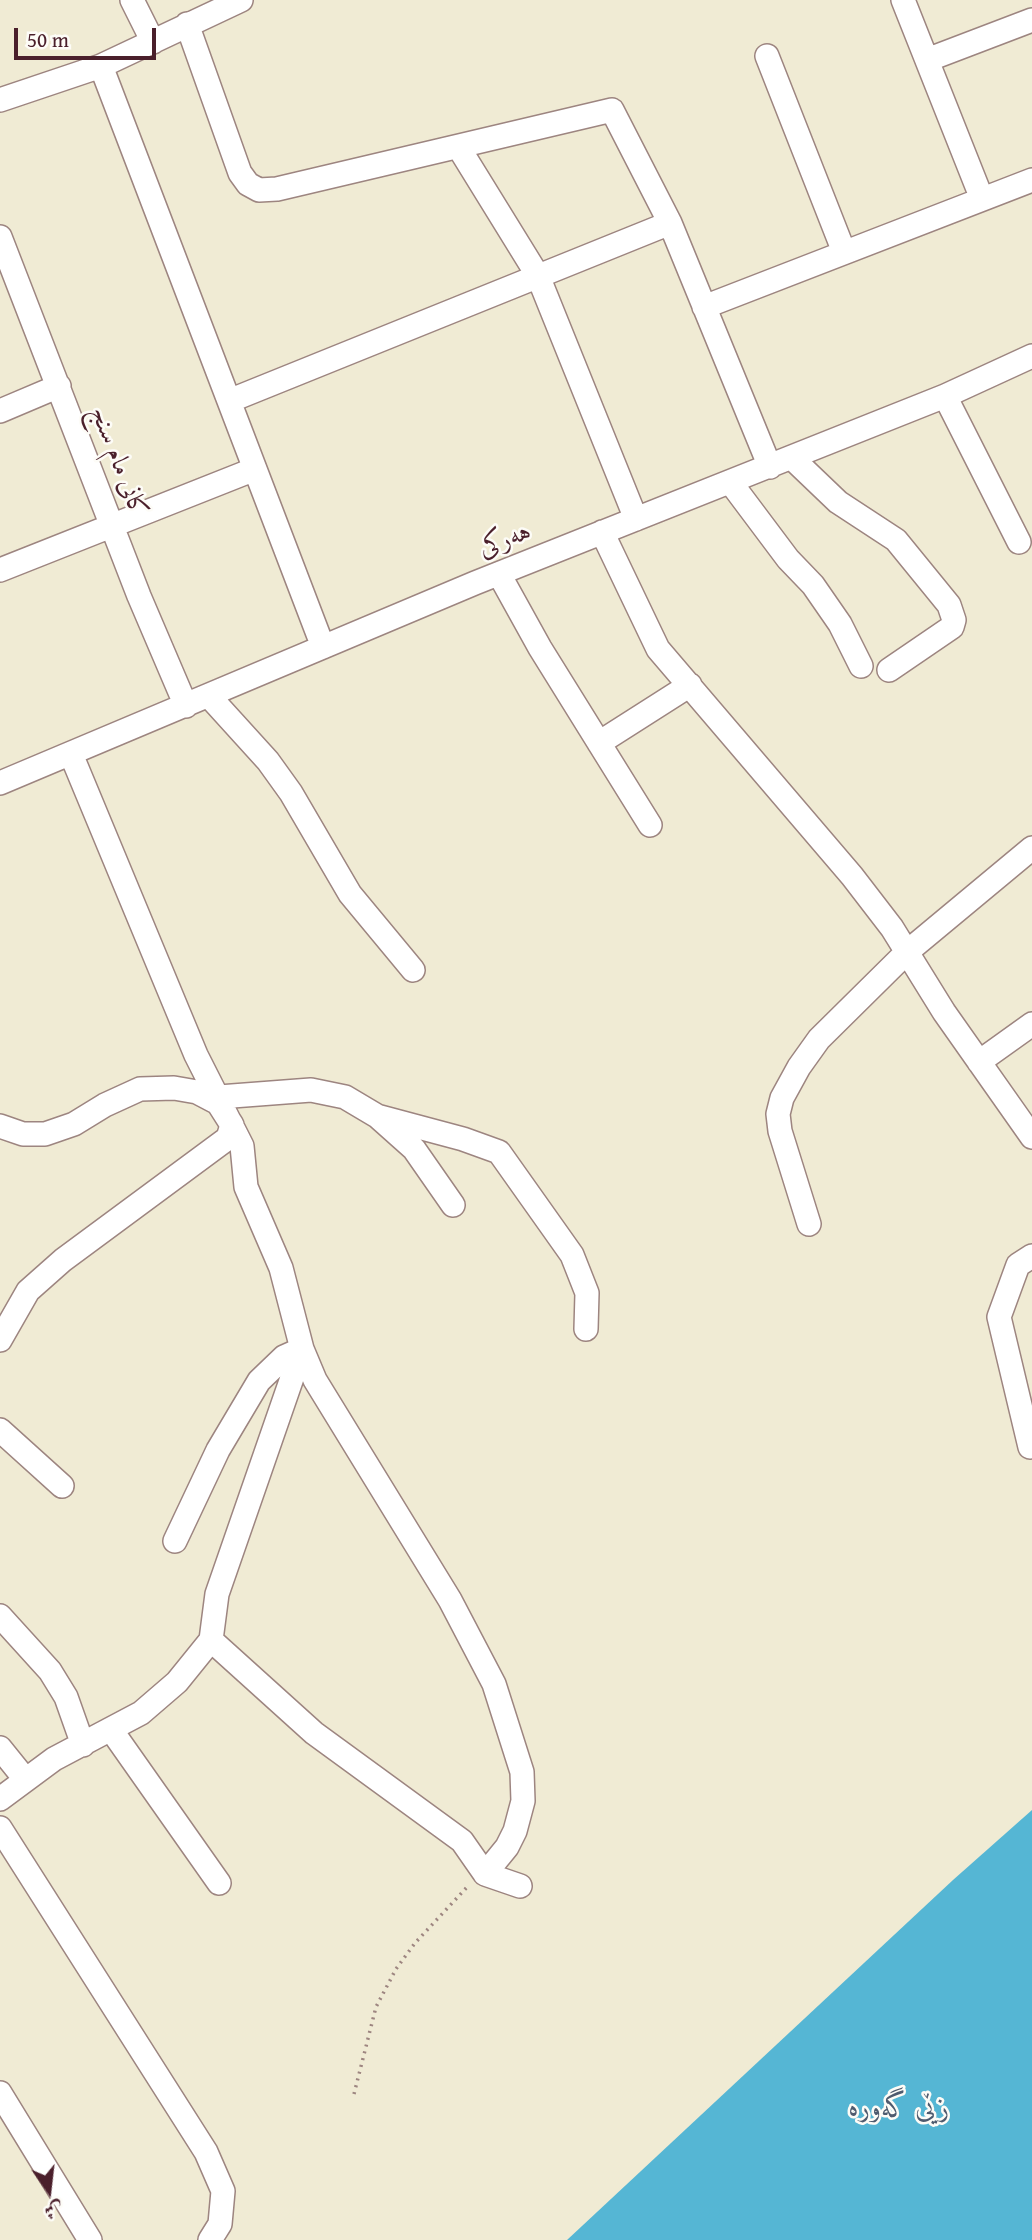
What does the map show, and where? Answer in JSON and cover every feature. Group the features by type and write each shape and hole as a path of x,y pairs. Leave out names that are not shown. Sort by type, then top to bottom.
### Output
{"street":[{"path":"132,0 153,42"},
{"path":"0,100 101,66 241,0"},
{"path":"903,0 982,199"},
{"path":"927,60 1032,20"},
{"path":"187,24 240,173 248,184 260,190 276,189 459,148 611,110 670,223 770,467"},
{"path":"767,56 845,252"},
{"path":"101,66 323,647"},
{"path":"459,148 538,276 636,519"},
{"path":"704,307 1032,180"},
{"path":"229,401 670,223"},
{"name":"کانی مام سنج","path":"0,237 111,525 186,706"},
{"name":"هەرکی","path":"0,783 499,574 945,396 1032,356"},
{"path":"0,411 59,386"},
{"path":"945,396 1020,542"},
{"path":"792,458 838,502 896,540 948,605 954,620 952,627 889,670"},
{"path":"0,570 255,468"},
{"path":"731,483 788,559 813,585 840,624 862,666"},
{"path":"602,532 658,649 852,876 907,952 1032,1137"},
{"path":"499,574 650,825"},
{"path":"599,743 690,685"},
{"path":"209,696 276,772 350,894 413,970"},
{"path":"71,754 196,1055 242,1146 246,1187 281,1268 302,1349 315,1380 477,1646 506,1716 522,1772 523,1801 507,1847 485,1874"},
{"path":"809,1224 780,1131 778,1114 782,1098 819,1039 907,952 1032,848"},
{"path":"979,1062 1032,1024"},
{"path":"0,1126 23,1134 45,1134 74,1124 140,1089 174,1088 197,1092 218,1103 232,1125 228,1139 63,1260 28,1292 0,1340"},
{"path":"219,1097 311,1090 345,1097 377,1116 414,1149 453,1205"},
{"path":"377,1116 463,1139 499,1152 572,1255 587,1293 586,1329"},
{"path":"1030,1447 999,1317 1018,1265 1032,1256"},
{"path":"175,1541 218,1450 259,1381 284,1357 302,1349"},
{"path":"0,1799 54,1759 112,1731 141,1713 177,1682 211,1640 217,1594 302,1349"},
{"path":"0,1430 62,1486"},
{"path":"0,1616 50,1671 66,1697 83,1745"},
{"path":"211,1640 314,1733 462,1841 485,1874 520,1886"},
{"path":"112,1731 219,1883"},
{"path":"0,1748 25,1779"},
{"path":"0,1828 206,2152 223,2191 220,2224 210,2240"},
{"path":"0,2093 90,2240"}],"path":[{"path":"354,2094 376,2007 396,1969 446,1908 485,1874"}],"water":[{"name":"زێی گەورە","path":"1032,1810 1032,2240 567,2240 953,1880"}]}
